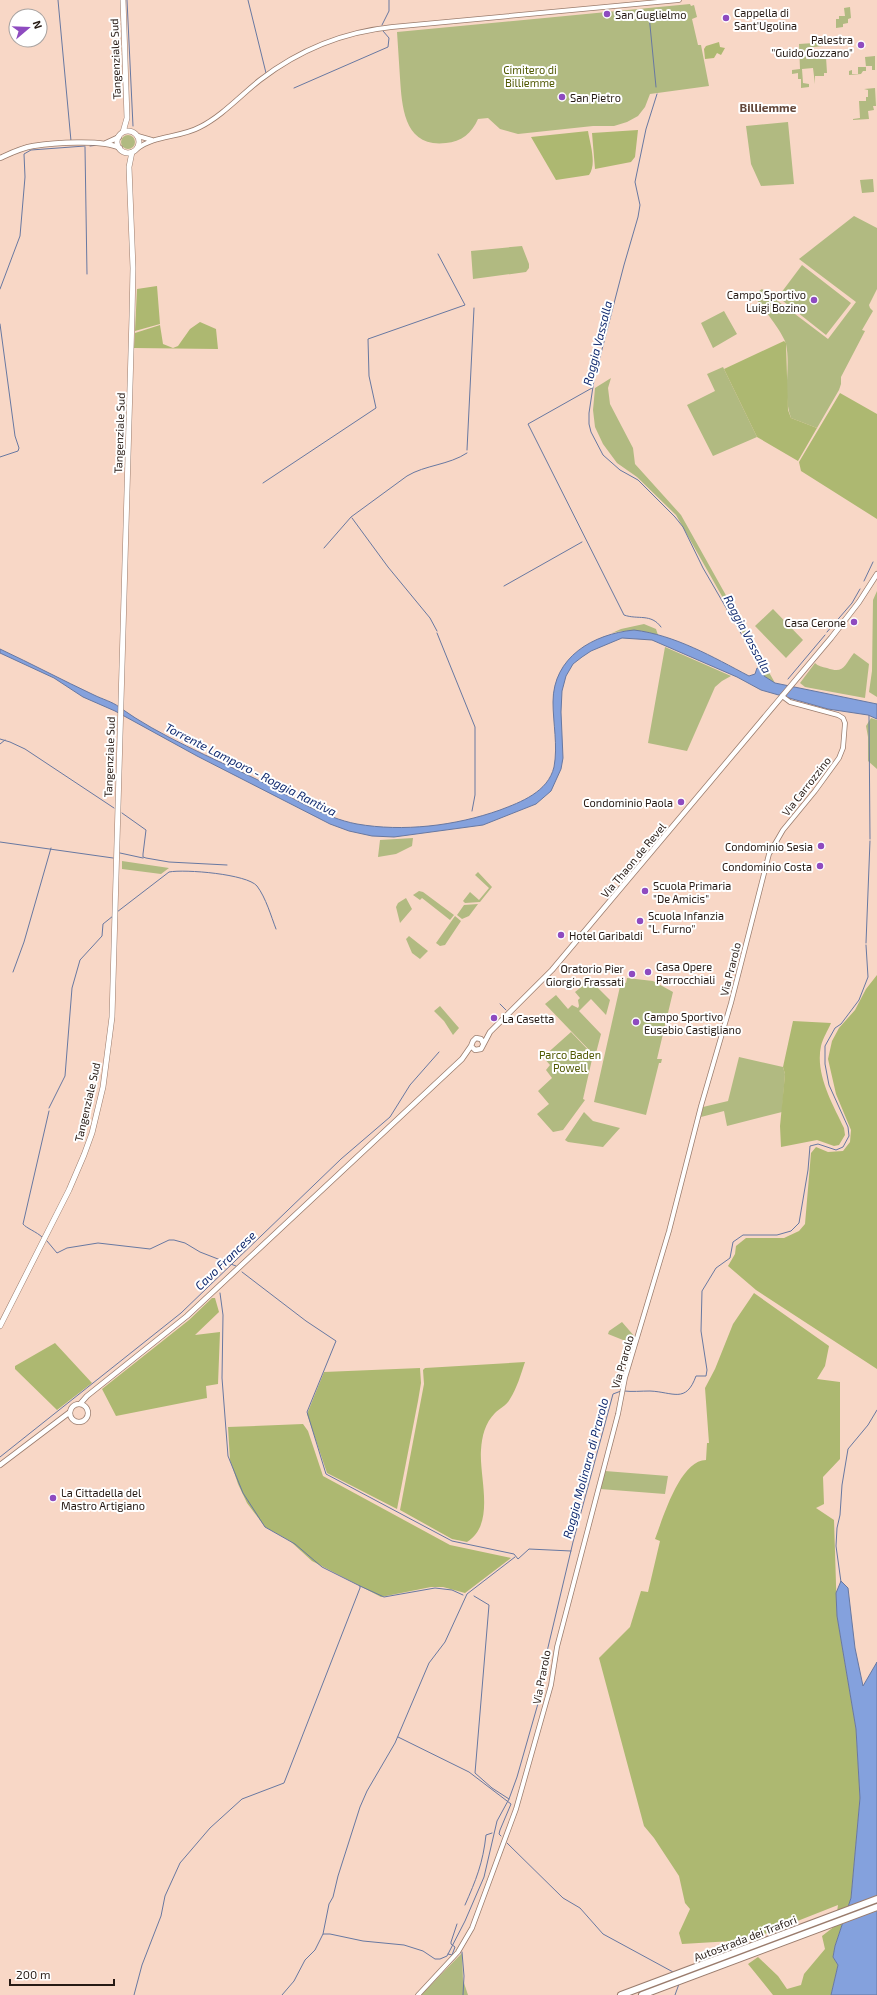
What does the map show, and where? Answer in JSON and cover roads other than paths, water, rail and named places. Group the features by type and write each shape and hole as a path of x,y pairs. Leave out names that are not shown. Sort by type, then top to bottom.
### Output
{"highway":[{"name":"Autostrada dei Trafori","path":"621,1995 877,1899"},
{"name":"Autostrada dei Trafori","path":"642,1995 877,1907"}],"main road":[{"name":"Tangenziale Sud","path":"123,0 127,118 123,132"},
{"name":"Tangenziale Sud","path":"127,118 136,134"},
{"path":"0,158 32,146 106,143 119,137 123,132 136,134 139,141 134,150 121,149 106,143"},
{"path":"119,137 118,142 121,149"},
{"name":"Tangenziale Sud","path":"121,149 129,166"},
{"name":"Tangenziale Sud","path":"0,1326 69,1190 92,1133 107,1063 112,1017 132,316 133,268 129,166 134,150"},
{"name":"Via Thaon de Revel","path":"483,1043 490,1032 552,970 860,602 877,574"},
{"name":"Via Thaon de Revel","path":"478,1038 490,1032"},
{"path":"0,1465 56,1420 70,1412 72,1407 80,1404 90,1394 187,1316 463,1058 482,1048 483,1043 478,1038 472,1041 471,1046 463,1058"},
{"path":"471,1046 476,1050"},
{"path":"56,1420 72,1420 76,1422 84,1421 88,1416 87,1401 90,1394"},
{"path":"80,1404 87,1409"},
{"path":"70,1412 72,1420"}],"street":[{"path":"134,150 154,140 181,135 201,127 288,61 318,45 347,35 393,27 680,0"},
{"path":"136,134 154,140"},
{"name":"Via Carrozzino","path":"769,854 783,830 815,792 839,758 844,748 845,722 843,718 787,700 783,695"},
{"name":"Via Prarolo","path":"418,1995 464,1944 516,1809 551,1685 557,1647 623,1387 669,1231 701,1106 731,1005 769,854"}],"water":[{"path":"634,630 679,642 708,654 749,676 755,674 757,668 762,669 764,676 775,683 877,704 877,719 868,715 828,709 761,690 737,677 652,640 622,638 591,651 582,657 573,664 566,676 562,691 561,712 563,758 561,769 551,791 536,804 483,825 394,837 372,836 349,831 330,824 197,756 115,711 83,697 54,678 0,653 0,649 114,704 135,718 169,737 332,817 357,824 411,827 447,824 483,816 525,799 540,789 551,776 554,767 555,743 553,702 555,686 560,672 568,660 590,643 619,632"},
{"path":"841,1581 848,1588 855,1648 863,1686 877,1662 877,1995 831,1995 838,1965 833,1957 835,1946 851,1898 860,1798 856,1729 837,1616 836,1593"}],"waterway":[{"path":"58,0 71,141"},
{"path":"127,0 133,126"},
{"path":"248,0 266,73"},
{"path":"382,25 389,11 389,0"},
{"name":"Roggia Vassalla","path":"649,15 656,87"},
{"path":"294,88 388,47 389,38 383,31"},
{"name":"Roggia Vassalla","path":"657,94 646,129 635,182 640,205 638,217 594,380 589,413 589,424 591,432 603,455 620,470 638,480 683,527 703,568 750,649 759,668"},
{"path":"90,146 98,145"},
{"path":"0,289 20,236 25,177 24,154 31,150 85,146"},
{"path":"85,147 87,274"},
{"path":"263,483 376,408 369,376 368,339 465,305 438,254"},
{"path":"467,450 474,308"},
{"path":"0,324 15,436 19,448 18,451 0,457"},
{"path":"592,388 528,424 624,615 649,618 661,627"},
{"path":"324,548 351,517 407,476 421,469 453,460 467,453"},
{"path":"352,518 388,567 430,618 437,631"},
{"path":"504,586 582,542"},
{"path":"864,581 873,562"},
{"path":"827,632 852,603 860,589"},
{"path":"437,633 475,727 475,795 472,811"},
{"path":"788,679 825,635"},
{"name":"Roggia Molinara di Prarolo","path":"869,716 870,839"},
{"path":"0,739 25,749 114,808"},
{"path":"0,744 5,740"},
{"path":"122,813 146,830 143,857 169,862 227,865"},
{"name":"Roggia Molinara di Prarolo","path":"866,943 870,841"},
{"path":"0,842 113,858"},
{"path":"13,972 24,942 51,848"},
{"path":"120,853 143,858"},
{"path":"117,912 169,872 188,871 215,873 241,878 257,886 266,901 276,929"},
{"path":"49,1108 65,1076 72,988 80,960 102,936 103,924 113,916"},
{"name":"Roggia Molinara di Prarolo","path":"624,1391 650,1391 678,1394 688,1390 696,1376 706,1376 707,1370 701,1331 702,1291 716,1268 730,1258 733,1242 743,1235 777,1235 791,1231 799,1223 808,1170 810,1146 818,1144 836,1150 843,1147 849,1136 848,1127 829,1085 825,1064 825,1046 835,1028 841,1024 859,1000 868,977 866,945"},
{"path":"500,1004 506,1010"},
{"name":"Cavo Francese","path":"0,1457 181,1313 341,1159 390,1117 410,1085 439,1052"},
{"path":"42,1237 23,1224 49,1111"},
{"path":"47,1241 57,1253 67,1248 98,1243 150,1249 169,1240 174,1240 185,1243 200,1252 236,1266"},
{"path":"242,1272 306,1321 336,1341 307,1412 326,1474 452,1541 514,1554 518,1559 529,1549 571,1551"},
{"path":"134,1995 142,1965 161,1916 165,1896 180,1863 210,1828 242,1799 284,1783 360,1588 360,1586 322,1567 295,1544 265,1527 243,1493 228,1456 222,1378 223,1315 220,1293"},
{"name":"Roggia Molinara di Prarolo","path":"282,1995 294,1981 305,1960 315,1950 323,1934 330,1934 363,1941 404,1945 423,1951 435,1959 440,1959 447,1956 465,1921 484,1877 497,1821 509,1799 517,1777 541,1693 540,1681 573,1542 613,1394 621,1391"},
{"path":"841,1582 836,1546 842,1485 848,1449 868,1425 877,1410"},
{"path":"323,1934 329,1904 333,1897 338,1876 360,1807 367,1791 395,1743 429,1663 445,1642 467,1594 515,1557"},
{"path":"360,1586 384,1597 435,1588 452,1590 463,1595"},
{"path":"474,1596 489,1605 475,1773 492,1788 509,1799"},
{"path":"398,1737 469,1772 511,1804 500,1830 499,1834 501,1836"},
{"path":"465,1905 478,1871 486,1835 492,1833"},
{"path":"507,1843 563,1898 580,1908 603,1934 673,1972"},
{"name":"Roggia Molinara di Prarolo","path":"448,1954 452,1955 455,1947 451,1944 451,1942 457,1924"},
{"path":"462,1952 464,1976 463,1995"},
{"path":"675,1995 679,1984"}],"place":[{"name":"San Guglielmo","path":"607,14"},
{"name":"Cappella di Sant'Ugolina","path":"726,18"},
{"name":"Palestra \"Guido Gozzano\"","path":"861,45"},
{"name":"San Pietro","path":"562,97"},
{"name":"Campo Sportivo Luigi Bozino","path":"814,300"},
{"name":"Casa Cerone","path":"854,622"},
{"name":"Condominio Paola","path":"681,802"},
{"name":"Condominio Sesia","path":"821,846"},
{"name":"Condominio Costa","path":"820,866"},
{"name":"Scuola Primaria \"De Amicis\"","path":"645,891"},
{"name":"Scuola Infanzia \"L. Furno\"","path":"640,921"},
{"name":"Hotel Garibaldi","path":"561,935"},
{"name":"Casa Opere Parrocchiali","path":"648,972"},
{"name":"Oratorio Pier Giorgio Frassati","path":"632,974"},
{"name":"La Casetta","path":"494,1018"},
{"name":"Campo Sportivo Eusebio Castigliano","path":"636,1022"},
{"name":"La Cittadella del Mastro Artigiano","path":"53,1498"}],"district":[{"name":"Billiemme","path":"768,107"}],"park label":[{"name":"Cimitero di Billiemme","path":"530,75"},
{"name":"Parco Baden Powell","path":"570,1060"}],"water label":[{"name":"Torrente Lamporo - Roggia Rantiva","path":"251,769"}]}
